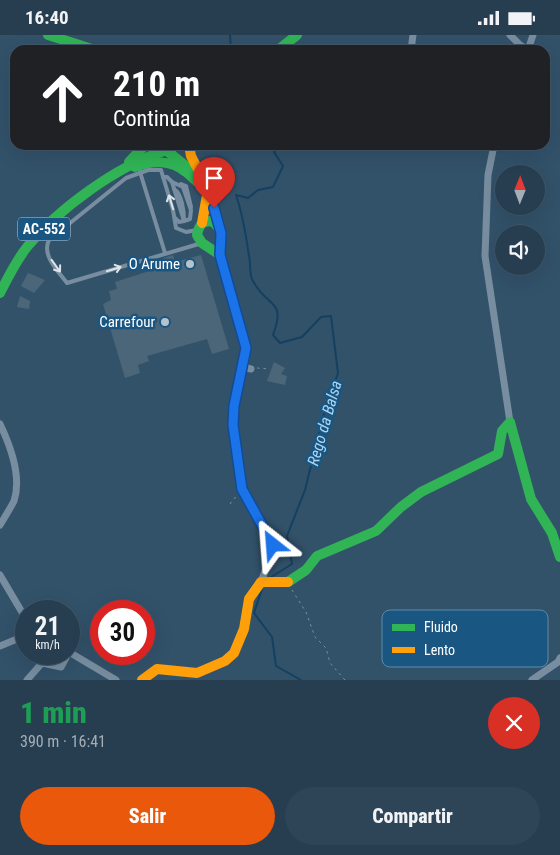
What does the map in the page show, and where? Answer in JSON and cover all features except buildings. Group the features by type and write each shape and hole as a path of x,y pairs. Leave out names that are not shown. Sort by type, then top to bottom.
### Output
{"street":[{"path":"48,35 79,45"},
{"path":"284,45 297,35"},
{"path":"510,35 522,45"},
{"name":"AC-552","path":"106,182 140,150"},
{"name":"AC-552","path":"0,293 31,241 82,198 138,161 160,150"},
{"path":"163,150 190,169 206,190"},
{"path":"184,150 206,190 208,203 199,227 198,240 220,255"},
{"path":"142,680 157,669 197,673 230,657 234,653 244,629 249,599 263,582 273,545 242,489 233,425 234,406 247,368 246,348 220,255 220,229 190,150"},
{"path":"493,150 488,175 485,256 510,422 531,499 552,533 560,557"},
{"path":"106,182 140,164 156,162 168,163 179,167 197,185 206,190"},
{"path":"199,227 212,221 220,229"},
{"path":"204,244 213,245 219,240"},
{"path":"263,582 288,582 306,570 317,556 376,531 401,507 421,492 454,474 498,454 502,431 510,422"},
{"path":"0,424 8,440 16,474 14,500 0,525"},
{"path":"0,575 15,600"},
{"path":"0,646 15,640"},
{"path":"532,680 558,663 560,658"},
{"path":"80,659 116,680"},
{"path":"27,680 40,665"}],"lane":[{"path":"199,227 180,231 176,228 161,171 140,172 126,178 50,239 46,249 67,283 165,253 204,244"},
{"path":"140,172 165,253"},
{"path":"163,177 167,177 172,182 184,221"},
{"path":"172,182 181,184 191,210 190,219 179,222 174,217"}],"path":[{"path":"247,368 270,369"},
{"path":"230,504 242,489"},
{"path":"288,582 306,612 315,637 326,648 330,663 345,680"}],"waterway":[{"name":"Rego da Balsa","path":"230,35 231,45"},
{"name":"Rego da Balsa","path":"268,579 292,564 287,536 305,490 323,417 338,373 331,316 321,317 302,337 280,343 273,335 277,323 278,314 276,308 257,288 251,276 244,225 236,195 248,198 258,190 273,187 283,166 274,152 276,150"},
{"name":"Rego da Balsa","path":"262,589 254,613 272,637 276,666 301,680"}],"traffic: fast":[{"path":"48,35 79,45"},
{"path":"284,45 297,35"},
{"path":"129,162 140,150"},
{"path":"164,150 169,150"},
{"path":"0,293 23,252 55,218 108,178 127,167 164,151"},
{"path":"167,151 192,171"},
{"path":"135,167 155,162 168,163 180,168 205,187"},
{"path":"220,229 212,221 206,222 200,226 197,235 202,243 220,255"},
{"path":"288,582 306,570 317,556 376,531 401,507 421,492 498,454 502,431 510,422 531,499 552,533 560,557"}],"traffic: slow":[{"path":"190,150 203,179 220,229 220,255 246,348 243,367"},
{"path":"202,223 207,195"},
{"path":"142,680 157,669 197,673 225,661 234,653 244,629 249,599 261,582 288,582"}],"place":[{"name":"O Arume","path":"190,264"},
{"name":"Carrefour","path":"165,322"}],"route":[{"path":"214,208 221,233 219,240 220,255 246,348 236,390 233,425 242,489 245,497 271,537 273,545"}]}
